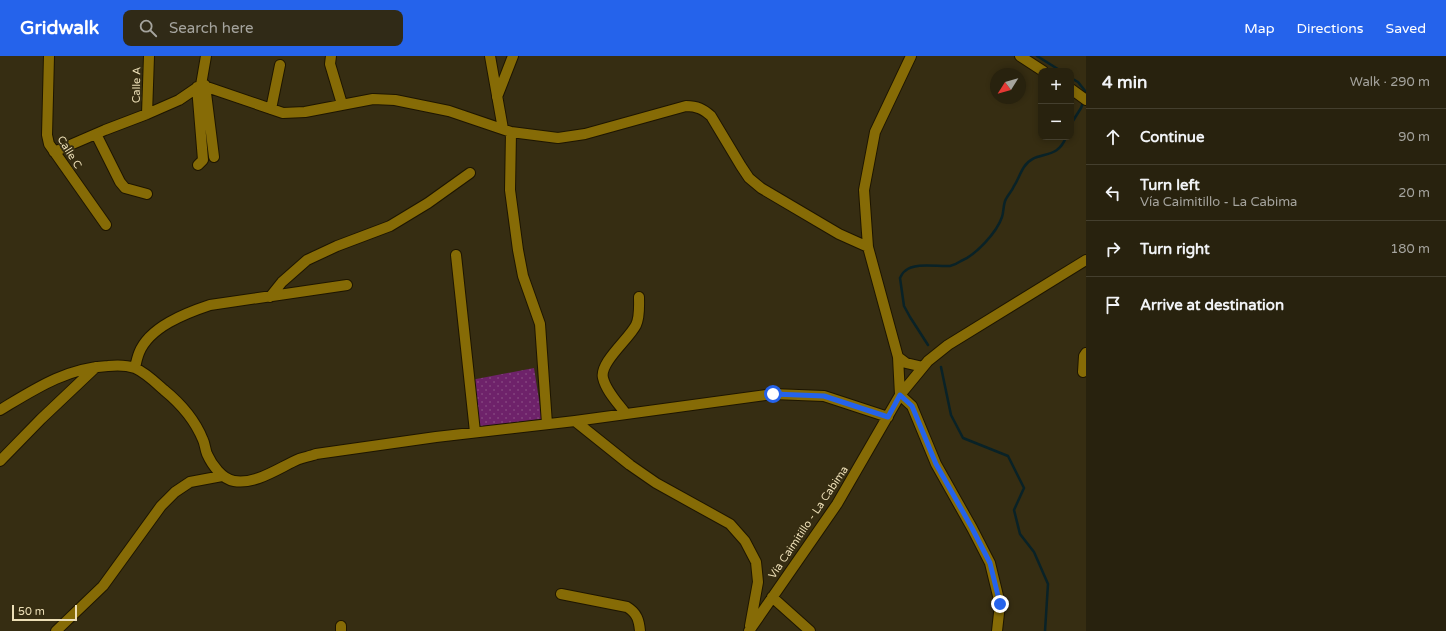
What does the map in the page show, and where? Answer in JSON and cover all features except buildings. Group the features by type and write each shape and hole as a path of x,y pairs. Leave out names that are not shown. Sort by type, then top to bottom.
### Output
{"street":[{"name":"Calle C","path":"50,56 47,135 49,144 106,225"},
{"name":"Calle A","path":"147,114 149,56"},
{"path":"198,165 203,160 201,86 206,56"},
{"path":"330,56 330,64 342,104"},
{"path":"490,56 497,97 507,131 510,190 518,250 523,276 540,324 547,424"},
{"path":"497,97 512,56"},
{"path":"911,56 875,132 864,190 868,247 898,357 900,395 912,406 936,464 990,563 1000,604 997,631"},
{"path":"1020,56 1038,68"},
{"path":"271,110 280,65"},
{"path":"54,152 179,100 201,86"},
{"path":"201,86 271,110 283,112 305,112 373,99 395,100 449,111 507,131 558,138 585,134 686,106 696,106 711,116 749,178 761,188 838,234 868,247"},
{"path":"201,86 214,158"},
{"path":"1074,91 1086,100"},
{"path":"96,134 120,182 125,188 147,194"},
{"path":"270,296 282,282 306,260 337,246 390,226 428,203 470,173"},
{"path":"456,255 475,432"},
{"name":"Vía Caimitillo - La Cabima","path":"749,631 838,504 900,395 926,364 948,344 1086,260"},
{"path":"135,368 142,346 155,332 189,312 210,305 347,285"},
{"path":"626,414 606,387 602,377 603,369 637,323 639,297"},
{"path":"1083,372 1084,356 1086,353"},
{"path":"898,357 906,363 926,364"},
{"path":"0,410 38,387 62,375 96,366 121,365 135,368 150,377 176,400 191,418 203,439 207,455 222,476 232,481 242,482 271,473 298,459 316,454 773,394 824,396 888,417"},
{"path":"0,461 41,418 96,366"},
{"path":"574,421 630,465 656,483 730,524 745,540 756,562 758,582 749,631"},
{"path":"56,631 103,586 162,506 175,492 190,482 222,476"},
{"path":"561,594 627,607 633,610 638,619 640,631"},
{"path":"772,597 810,631"}],"shaded area":[{"path":"534,368 542,419 477,427 471,380"}],"waterway":[{"path":"1037,56 1056,68"},
{"path":"1074,80 1078,82 1086,92"},
{"path":"1074,119 1083,103"},
{"path":"928,345 904,306 900,278 902,274 909,268 920,266 951,266 973,254 996,229 1003,215 1005,201 1024,167 1034,158 1057,150 1064,140"},
{"path":"941,367 951,415 963,438 1008,456 1024,488 1014,510 1020,534 1034,552 1048,584 1045,631"}],"route":[{"path":"773,394 824,396 888,417 900,395 912,406 936,464 990,563 1000,604"}]}
